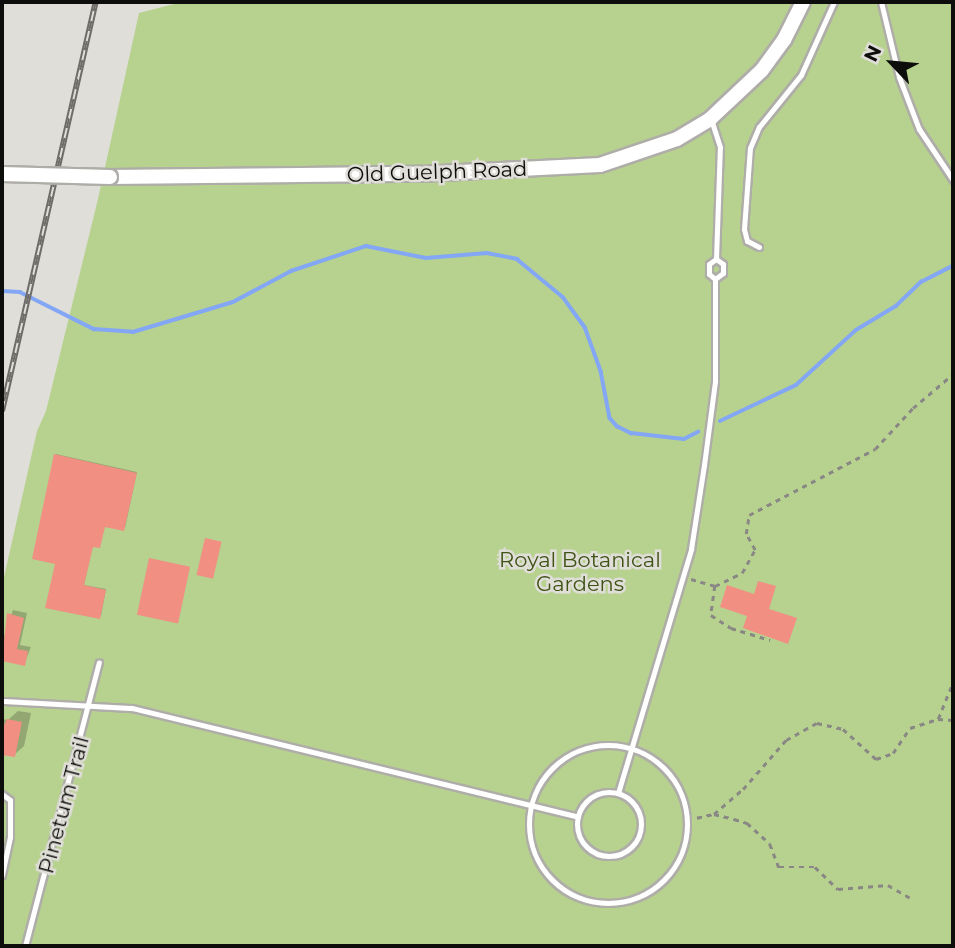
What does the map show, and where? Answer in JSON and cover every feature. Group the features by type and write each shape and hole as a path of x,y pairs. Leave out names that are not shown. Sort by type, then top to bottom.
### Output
{"street":[{"name":"Old Guelph Road","path":"2,174 110,177 421,174 600,165 677,139 710,119 762,70 784,40 803,2"}],"lane":[{"path":"759,247 747,241 744,229 750,148 759,127 801,75 834,2"},
{"path":"881,2 899,78 919,129 953,180"},
{"path":"618,793 683,577 715,381 715,279 723,274 723,264 716,259 720,147 710,119"},
{"name":"Pinetum Trail","path":"24,946 91,705 99,662"},
{"path":"2,701 132,708 286,743 578,817"},
{"path":"603,745 632,749 654,759 671,776 682,797 687,820 681,855 660,884 629,901 594,902 572,895 545,873 530,841 531,805 550,770 574,753 603,745"},
{"path":"618,793 634,804 641,823 638,837 625,852 611,857 592,852 579,837 578,817 595,795 618,793"},
{"path":"2,794 10,800 10,837 2,875"}],"path":[{"path":"683,577 715,586 742,573 755,551 747,527 756,509 875,449 913,408 953,374"},
{"path":"715,586 711,615 731,628 770,640"},
{"path":"938,719 953,682"},
{"path":"714,814 743,789 786,740 817,723 843,729 876,759 893,754 910,728 938,719 953,720"},
{"path":"687,820 714,814 747,823 770,844 779,867 815,867 838,889 888,885 912,899"}],"green space":[{"name":"Royal Botanical Gardens","path":"182,2 953,2 953,946 2,946 2,586 37,431 46,411 98,199 139,13"}],"building":[{"path":"54,454 137,473 124,531 105,527 100,548 93,547 84,585 106,590 100,619 45,608 55,564 32,559"},
{"path":"205,538 222,542 213,579 196,575"},
{"path":"149,558 190,567 178,623 137,615"},
{"path":"758,581 776,586 769,609 797,618 788,644 743,628 747,616 720,607 727,585 754,594"},
{"path":"7,613 24,618 17,649 28,651 25,666 2,661"},
{"path":"7,719 22,722 15,757 2,755 2,729"}],"waterway":[{"path":"2,291 20,292 94,329 133,332 233,302 291,271 366,246 426,258 487,253 517,259 563,297 585,327 601,371 610,418 617,426 631,433 684,439 698,432"},
{"path":"720,421 796,385 856,330 896,306 921,282 953,266"}],"railway":[{"path":"2,411 96,2"}]}
